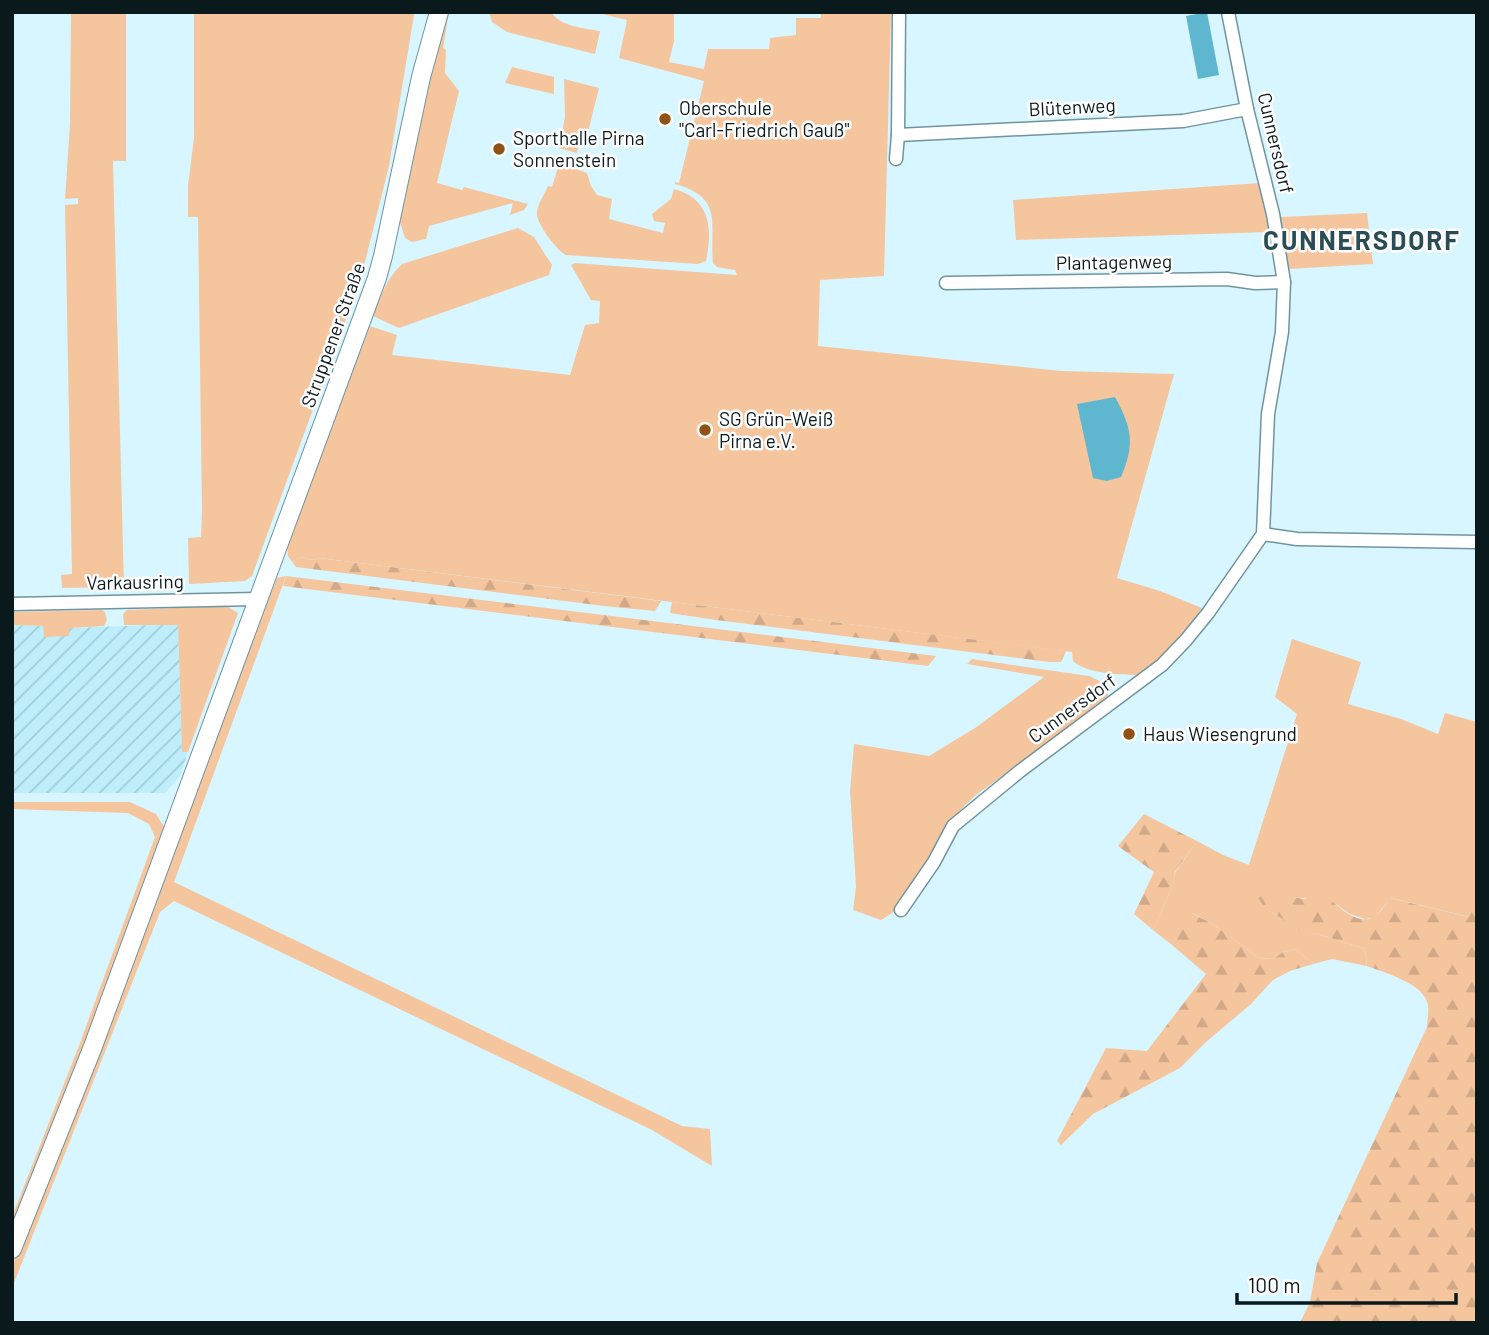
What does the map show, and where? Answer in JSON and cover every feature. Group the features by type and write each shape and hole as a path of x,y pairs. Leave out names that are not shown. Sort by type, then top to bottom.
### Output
{"main road":[{"name":"Struppener Straße","path":"421,77 428,12"},
{"name":"Struppener Straße","path":"12,1249 92,1049 380,267 421,77 439,12"}],"street":[{"path":"897,159 899,12"},
{"name":"Cunnersdorf","path":"901,910 934,862 953,826 1020,771 1162,665 1201,622 1264,534 1268,414 1282,332 1283,282 1273,214 1247,109 1228,12"},
{"name":"Blütenweg","path":"898,135 1183,121 1247,109"},
{"name":"Plantagenweg","path":"946,283 1227,279 1255,283 1283,282"},
{"path":"1264,534 1297,539 1477,542"},
{"name":"Varkausring","path":"12,604 259,599"}],"shaded area":[{"path":"1207,12 1219,75 1198,79 1186,16"},
{"path":"1115,397 1128,427 1130,445 1121,477 1107,481 1093,478 1077,404"},
{"path":"178,624 182,751 188,752 180,776 165,793 12,793 12,625 43,626 44,636 69,628"}],"green space":[{"path":"71,12 126,12 126,161 113,161 124,587 62,588 61,575 72,574 65,205 78,204 78,198 65,199 70,124"},
{"path":"194,12 412,12 414,15 389,166 366,258 252,576 245,581 189,584 188,538 201,537 202,510 198,217 188,217 188,186 194,138"},
{"path":"489,12 551,12 567,24 600,31 595,54 507,32 492,22"},
{"name":"SG Grün-Weiß Pirna e.V.","path":"575,12 674,12 674,41 669,62 704,69 708,49 769,49 770,38 796,35 796,18 821,18 821,12 891,12 884,276 820,280 818,346 1061,371 1174,374 1117,578 1202,608 1174,643 1142,675 1087,669 1073,661 1072,652 319,558 313,560 300,557 293,563 288,556 287,545 370,326 397,335 392,355 570,375 585,325 599,323 600,301 591,300 571,265 575,263 737,275 735,270 717,267 713,263 712,225 708,205 691,190 675,184 679,183 704,81 619,58 627,20 598,13"},
{"path":"444,13 448,18 443,48 446,50 445,73 459,91 437,183 462,190 464,187 528,204 524,210 510,215 513,203 429,226 426,239 412,242 405,238 400,222"},
{"path":"512,67 554,77 554,94 505,83"},
{"path":"564,79 599,88 588,132 581,131 577,153 559,148 565,117"},
{"path":"563,160 571,162 573,168 587,173 597,195 612,199 609,219 663,233 665,223 654,221 652,214 671,199 674,189 695,200 702,207 708,226 706,261 698,264 566,255 543,230 537,213 541,199 548,186 552,187 559,164"},
{"path":"1260,183 1270,232 1016,240 1013,200"},
{"path":"1367,213 1373,264 1289,269 1280,217"},
{"path":"518,228 534,237 552,265 549,275 399,328 373,316 388,282 402,264"},
{"path":"300,557 661,601 655,611 604,606 296,567 293,563"},
{"path":"286,576 174,882 682,1126 710,1129 712,1166 652,1130 174,901 160,912 12,1288 12,1267 210,750 277,578"},
{"path":"286,576 936,656 928,666 283,586"},
{"path":"672,602 1066,651 1061,662 1050,662 670,613"},
{"path":"227,606 238,613 188,752 182,752 178,625 124,625 123,614 127,610"},
{"path":"102,610 107,620 104,626 70,628 69,636 44,637 43,626 12,625 12,612"},
{"path":"1292,639 1361,662 1348,704 1401,719 1438,734 1445,713 1477,722 1477,899 1470,917 1391,898 1374,918 1365,919 1350,914 1330,900 1287,897 1266,909 1294,929 1365,949 1367,966 1332,959 1313,964 1296,949 1283,952 1273,959 1259,958 1213,924 1192,913 1172,945 1153,930 1173,885 1175,873 1197,841 1249,865 1297,714 1275,697"},
{"path":"972,659 1089,676 1106,684 1108,695 1101,704 976,795 948,822 897,910 881,920 853,910 856,887 850,791 854,744 929,756 975,728 1044,677 967,664"},
{"path":"12,802 130,802 156,814 166,830 86,1046 12,1234 12,1217 80,1043 155,837 149,824 128,813 12,809"},
{"path":"1144,814 1197,841 1175,872 1173,885 1153,930 1134,914 1154,872 1118,846"},
{"path":"1321,889 1345,912 1361,919 1375,916 1390,898 1469,917 1477,899 1477,1323 1300,1323 1310,1302 1317,1263 1427,1027 1428,1010 1425,997 1412,985 1367,966 1365,949 1293,929 1266,909 1258,898 1270,893 1304,899"},
{"path":"1191,913 1213,924 1259,958 1273,959 1283,952 1296,949 1313,964 1273,980 1251,1004 1180,1068 1093,1114 1061,1145 1057,1141 1106,1048 1147,1051 1206,974 1172,945"}],"place":[{"name":"Oberschule \"Carl-Friedrich Gauß\"","path":"665,119"},
{"name":"Sporthalle Pirna Sonnenstein","path":"499,149"},
{"name":"SG Grün-Weiß Pirna e.V.","path":"705,430"},
{"name":"Haus Wiesengrund","path":"1129,734"}],"district":[{"name":"CUNNERSDORF","path":"1362,241"}]}
